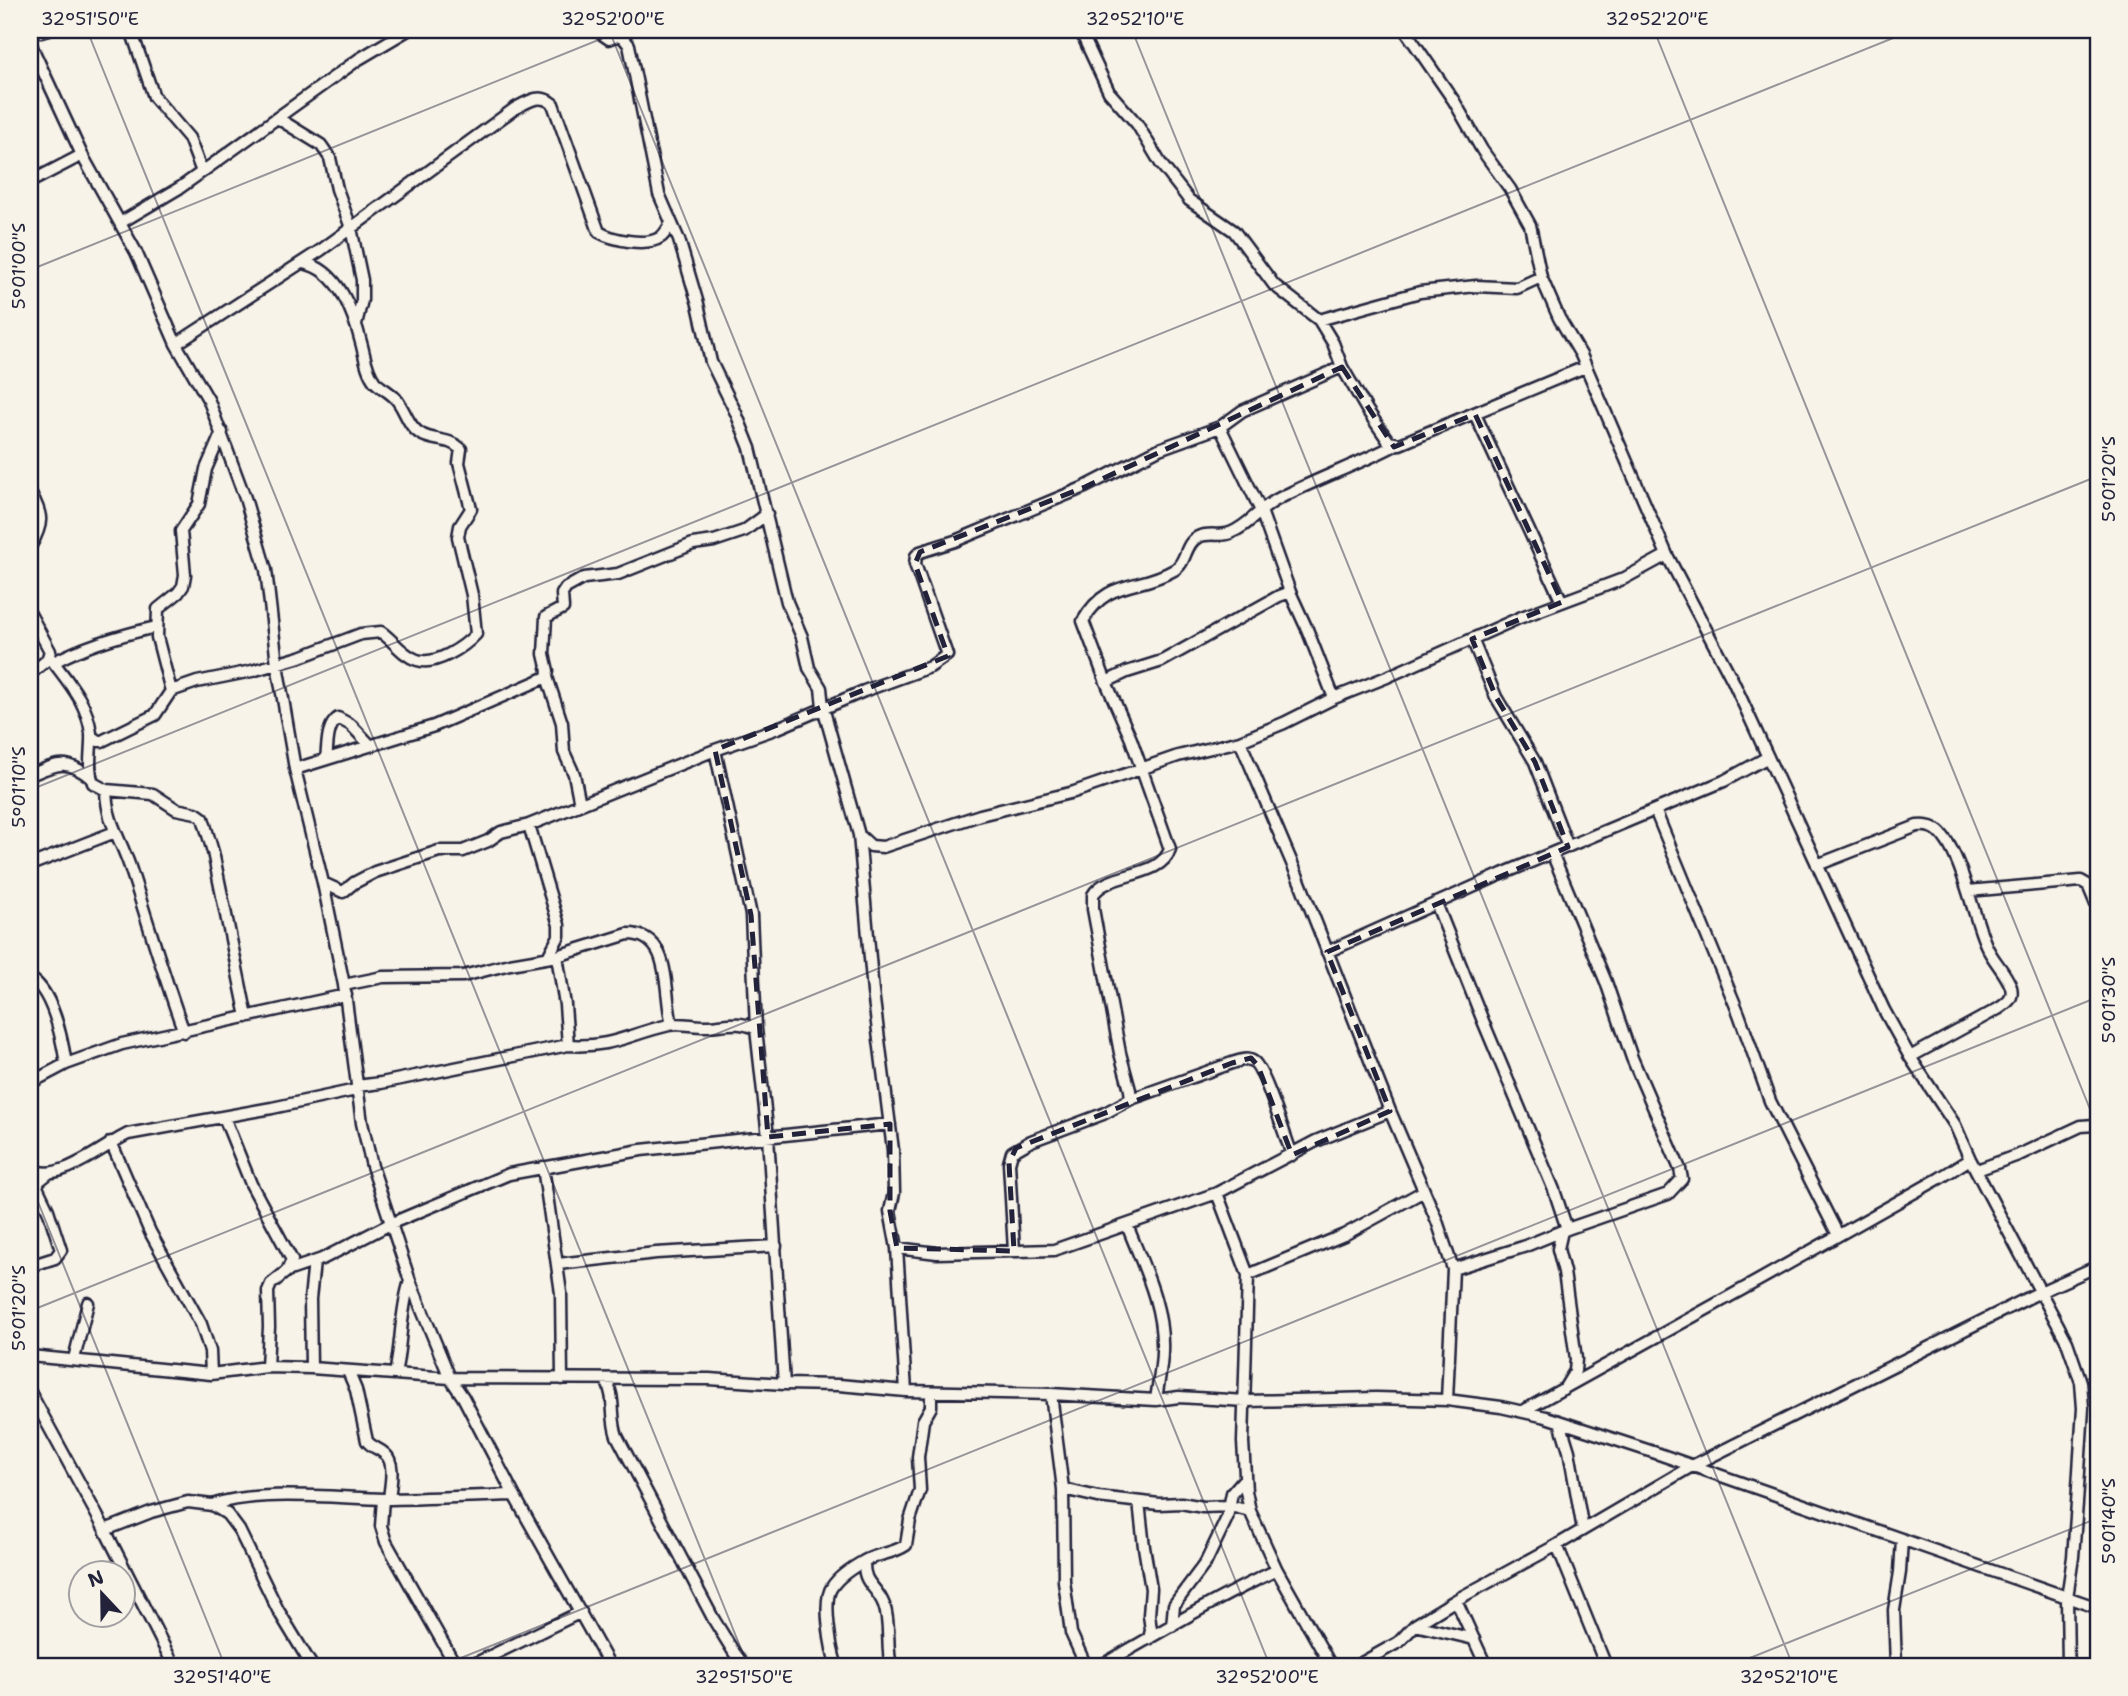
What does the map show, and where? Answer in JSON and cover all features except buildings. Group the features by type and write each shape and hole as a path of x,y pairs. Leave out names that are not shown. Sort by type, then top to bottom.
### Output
{"street":[{"path":"30,31 48,30"},
{"path":"131,30 155,97 189,138 202,172"},
{"path":"120,223 153,206 279,119 359,59 408,30"},
{"path":"596,30 609,39 619,32 629,45 656,181 698,304 710,362 750,448 787,601 802,638 809,668 821,688 823,707 859,835 873,992 890,1124 894,1193 890,1211 897,1248 906,1391"},
{"path":"1080,30 1109,92 1137,124 1161,164 1189,200 1234,231 1265,276 1319,320 1333,343 1342,367 1385,437 1395,444"},
{"path":"1405,30 1516,199 1532,232 1541,277 1559,318 1585,367 1667,555 1733,681 1880,1001 1910,1057 1955,1125 1970,1159 2067,1342 2083,1392 2073,1557 2067,1598 2068,1666"},
{"path":"31,49 82,155 136,252 176,344 209,401 245,498 266,570 277,664 295,769 323,883 345,990 356,1088 372,1166 410,1281 450,1378 463,1397 514,1495 610,1666"},
{"path":"176,344 303,263 514,109 536,98 544,98 553,104 599,232 633,241 650,241 663,236 671,223"},
{"path":"279,119 312,138 327,151 351,228 363,290 356,324"},
{"path":"30,182 82,155"},
{"path":"91,736 102,741 149,719 160,710 163,700 172,691 197,682 300,657 350,636 374,631 387,636 417,660 436,659 469,642 476,634 472,596 458,537 460,526 471,509 460,463 461,449 450,442 418,433 396,397 377,383 368,368 356,324 339,289 320,267 303,263"},
{"path":"1319,320 1420,292 1458,287 1517,288 1541,277"},
{"path":"323,883 343,892 375,872 439,851 463,851 488,841 501,832 529,825 930,667 946,657 947,652 915,564 916,556 920,552 1085,487 1159,449 1220,427 1242,411 1342,367"},
{"path":"1131,1099 1091,901 1099,887 1157,865 1169,853 1169,844 1142,768 1083,621 1099,598 1112,591 1159,577 1181,565 1190,543 1199,537 1230,533 1241,528 1275,500 1395,444 1475,414 1585,367"},
{"path":"1475,414 1562,603"},
{"path":"1220,427 1261,511 1290,592 1334,698"},
{"path":"172,691 159,649 156,627 158,608 183,586 185,575 181,531 199,503 206,469 222,432"},
{"path":"30,492 41,516 40,526 30,547"},
{"path":"580,804 574,774 564,752 562,723 547,677 544,654 546,617 563,608 562,594 566,588 584,578 618,574 693,544 714,541 744,531 767,514"},
{"path":"859,835 871,846 883,847 980,815 1074,792 1178,756 1240,741 1472,639 1623,579 1667,555"},
{"path":"1106,682 1128,671 1162,661 1290,592"},
{"path":"30,614 50,651 51,659 82,701 91,736 91,778"},
{"path":"30,674 51,659 156,627"},
{"path":"1472,639 1496,697 1535,762 1568,847"},
{"path":"295,769 434,726 547,677"},
{"path":"326,759 329,732 335,719 344,719 370,745"},
{"path":"1240,741 1424,1191 1453,1269 1447,1400"},
{"path":"715,750 751,915 756,1029 768,1137 785,1384"},
{"path":"1327,952 1724,781 1768,757"},
{"path":"30,775 63,764 75,767 106,790 153,794 176,809 197,813 203,818 214,852 247,1017"},
{"path":"106,790 109,819 130,868 147,927 184,1032"},
{"path":"1656,810 1739,1014 1770,1101 1838,1235"},
{"path":"529,825 556,909 559,936 564,945 572,951"},
{"path":"1817,865 1917,826 1931,827 1947,840 1968,891 1984,942 2011,988 2011,997 1998,1009 1910,1057"},
{"path":"30,865 115,832"},
{"path":"1453,1269 1523,1247 1668,1194 1682,1179 1632,1058 1588,935 1552,853"},
{"path":"1968,891 2081,881 2088,885 2098,909"},
{"path":"1436,903 1535,1142 1565,1230 1558,1249 1564,1272 1576,1359 1575,1371 1564,1390"},
{"path":"30,1083 66,1064 122,1044 247,1017 383,978 463,976 552,957 628,934 638,934 656,943 664,968 672,1024"},
{"path":"559,936 552,957 565,1005 568,1045"},
{"path":"30,978 37,982 57,1021 66,1064"},
{"path":"30,1167 38,1173 49,1173 71,1167 128,1133 225,1117 568,1045 589,1047 609,1044 672,1024 697,1027 743,1023 756,1029"},
{"path":"1014,1251 1009,1163 1012,1152 1031,1141 1103,1114 1131,1099 1232,1063 1253,1060 1264,1080 1292,1155"},
{"path":"897,1248 937,1253 1054,1250 1217,1193 1316,1140 1390,1111"},
{"path":"225,1117 251,1184 290,1255 291,1265 288,1271"},
{"path":"267,1367 270,1327 268,1291 271,1284 288,1271 314,1262 392,1223 509,1174 641,1150 890,1124"},
{"path":"1977,1170 2021,1154 2081,1126 2094,1125 2098,1128"},
{"path":"111,1142 150,1232 201,1324 210,1351 211,1374"},
{"path":"1523,1411 1970,1159"},
{"path":"543,1167 561,1293 562,1379"},
{"path":"30,1266 55,1258 61,1250 52,1220 37,1187 39,1181 49,1173"},
{"path":"1248,1275 1344,1235 1424,1191"},
{"path":"1217,1193 1248,1275 1244,1401 1245,1478 1251,1511 1277,1570 1331,1666"},
{"path":"1126,1225 1156,1297 1159,1312 1162,1352 1156,1400"},
{"path":"558,1264 656,1253 776,1246"},
{"path":"311,1368 310,1292 314,1262"},
{"path":"1356,1666 1399,1642 1415,1625 1457,1600 1692,1466 2040,1292 2098,1266"},
{"path":"395,1374 400,1353 405,1296 410,1281"},
{"path":"74,1359 88,1303"},
{"path":"30,1356 211,1374 267,1367 450,1378 709,1379 906,1391 1051,1394 1156,1400 1179,1397 1244,1401 1376,1398 1447,1400 1523,1411 1560,1422 2098,1608"},
{"path":"348,1371 356,1390 367,1441 390,1460 381,1526 386,1542 456,1666"},
{"path":"606,1380 612,1391 613,1423 617,1436 703,1600 734,1654 745,1666"},
{"path":"30,1392 105,1530 174,1666"},
{"path":"837,1666 830,1641 830,1590 849,1571 864,1561 882,1553 894,1552 906,1545 909,1520 920,1490 918,1457 923,1421 931,1407 931,1392"},
{"path":"1051,1394 1063,1489 1064,1581 1071,1633 1086,1666"},
{"path":"1560,1422 1569,1451 1583,1530"},
{"path":"1172,1626 1174,1605 1206,1562 1227,1518 1232,1493 1245,1478"},
{"path":"1063,1489 1139,1502 1181,1503 1203,1507 1230,1506 1251,1511"},
{"path":"212,1505 228,1499 253,1498 386,1499 514,1495"},
{"path":"105,1530 188,1502 212,1505 227,1514 239,1530 278,1610 312,1666"},
{"path":"1139,1502 1152,1589 1149,1639"},
{"path":"1896,1666 1894,1610 1902,1539"},
{"path":"1557,1545 1606,1666"},
{"path":"864,1561 864,1576 880,1596 887,1617 891,1666"},
{"path":"1100,1666 1209,1603 1277,1570"},
{"path":"1457,1600 1486,1666"},
{"path":"470,1666 581,1612"},
{"path":"1415,1625 1474,1639"}],"highlighted area":[{"path":"1342,367 1394,447 1475,414 1562,602 1472,639 1496,697 1535,762 1568,847 1327,952 1390,1111 1292,1155 1258,1066 1251,1058 1232,1063 1016,1148 1009,1163 1014,1251 897,1248 890,1211 890,1124 768,1137 751,915 715,750 948,656 915,564 920,552 1085,487"}]}
